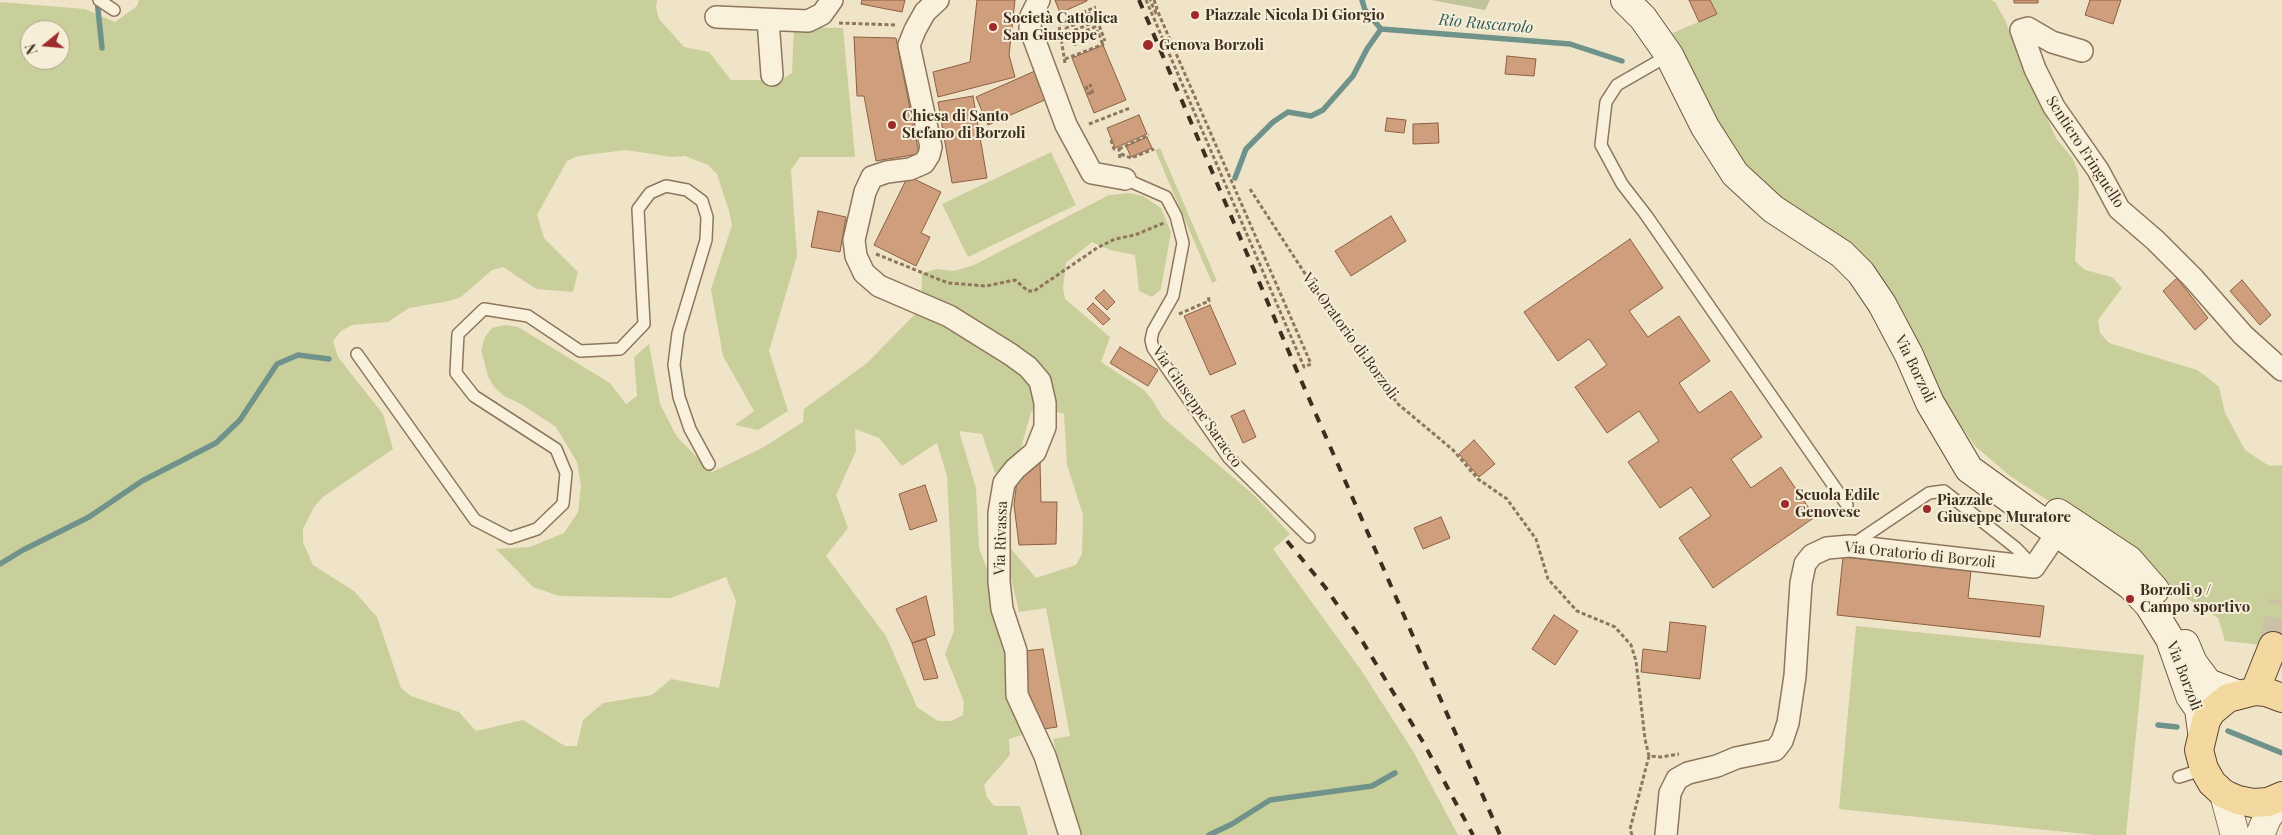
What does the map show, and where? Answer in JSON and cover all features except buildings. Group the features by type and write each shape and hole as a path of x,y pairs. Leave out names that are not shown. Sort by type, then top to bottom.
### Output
{"main road":[{"name":"Via Borzoli","path":"1625,0 1643,18 1669,55 1705,127 1735,174 1773,209 1842,254 1861,273 1882,304 1909,355 1930,403 1951,436 2024,492 2150,605 2170,640 2190,696 2199,709 2202,731"},
{"path":"2062,526 2129,560 2168,605 2193,663 2208,683 2246,692 2266,692 2282,698"},
{"path":"2246,692 2273,646 2282,685"},
{"name":"Via Borzoli","path":"2224,794 2212,783 2191,773 2199,750 2202,731 2211,712 2223,701 2246,692"},
{"path":"2224,794 2238,800 2253,803 2268,802 2282,797"},
{"path":"2224,794 2235,835"},
{"path":"2260,835 2267,818 2282,797"}],"street":[{"path":"716,17 808,21 822,14 832,0"},
{"name":"Via Giuseppe Saracco","path":"1039,0 1031,16 1030,28 1066,126 1092,173 1126,179"},
{"path":"856,256 854,240 865,192 872,177 887,172 910,169 924,163 929,155 931,147 910,58 909,45 927,10"},
{"path":"768,20 772,75"},
{"name":"Sentiero Fringuello","path":"2082,51 2052,42 2028,28 2022,30 2035,69 2054,107 2098,170 2119,208 2155,240 2193,278 2243,335 2282,370"},
{"name":"Via Rivassa","path":"856,256 864,273 879,286 949,316 1016,358 1028,367 1040,381 1045,403 1046,427 1035,452 1015,469 1004,483 999,513 999,581 1002,609 1016,651 1017,695 1045,756 1070,835"},
{"path":"2034,567 2062,526"},
{"name":"Via Oratorio di Borzoli","path":"1666,835 1670,793 1677,779 1688,773 1717,766 1736,758 1775,750 1782,741 1788,723 1795,676 1800,591 1807,559 1816,552 1850,546 2034,567"}],"lane":[{"path":"99,0 114,10"},
{"path":"1669,55 1617,85 1606,102 1601,145 1622,184 1646,215 1847,505"},
{"name":"Via Giuseppe Saracco","path":"1126,179 1166,197 1181,230 1183,243 1173,296 1151,340 1153,348 1229,458 1309,537"},
{"path":"357,354 475,520 510,538 536,530 563,504 566,473 556,449 474,396 456,373 458,334 484,309 528,316 580,351 620,349 644,324 638,209 650,193 666,186 687,190 702,201 707,217 706,240 678,333 674,365 679,397 690,429 709,464"},
{"path":"1850,546 1930,493 1944,491 2016,548 2034,567"}],"path":[{"path":"1146,0 1304,367 1311,364 1158,12 1156,13 1152,0"},
{"path":"1063,48 1060,26 1063,21 1096,7"},
{"path":"808,21 901,25 927,10"},
{"path":"1095,15 1094,12 1064,24 1066,28 1092,17 1094,22 1068,33 1070,37 1095,27 1097,31 1072,42 1073,45 1099,35 1104,43"},
{"path":"1097,20 1104,43"},
{"path":"1065,59 1104,43"},
{"path":"1086,86 1091,94 1093,91 1090,84"},
{"path":"1089,124 1130,108"},
{"path":"1148,135 1126,144 1120,152 1131,158 1154,149"},
{"name":"Via Oratorio di Borzoli","path":"1250,189 1341,329 1398,404 1453,450 1478,478 1507,499 1536,539 1548,580 1577,610 1615,627 1631,645 1636,661 1645,739 1649,756"},
{"path":"856,256 877,254 948,283 986,286 1015,280 1028,291 1034,291 1097,248 1116,239 1135,235 1169,221"},
{"path":"1158,324 1209,301 1208,295"},
{"path":"1632,835 1630,829 1649,756 1661,757 1688,753"}],"green space":[{"path":"139,0 657,0 656,7 659,19 684,47 709,52 731,80 781,80 792,73 794,27 843,28 855,157 800,157 791,170 797,256 769,351 788,411 758,430 735,425 754,411 723,356 711,289 732,225 729,211 717,174 708,165 685,156 672,157 626,150 578,156 567,161 537,215 544,238 578,272 573,292 536,289 503,267 492,270 461,297 409,308 388,322 352,325 341,331 333,341 338,357 383,414 393,449 323,497 314,507 303,529 303,542 313,565 354,591 377,617 401,688 411,696 459,712 476,731 523,720 565,746 577,746 583,720 603,703 652,695 671,679 719,688 736,601 726,577 671,598 559,596 533,587 496,549 530,547 564,533 578,512 581,486 577,462 556,427 521,404 504,396 494,387 488,376 481,350 485,337 492,328 505,325 518,327 610,383 626,404 637,396 634,357 649,344 660,404 677,437 712,472 762,448 803,422 804,409 867,363 921,308 922,273 937,269 954,271 974,265 1109,195 1129,193 1143,196 1161,208 1171,232 1161,289 1152,297 1139,291 1135,255 1110,250 1092,242 1066,263 1063,288 1065,299 1110,337 1101,362 1144,390 1163,418 1255,496 1290,534 1273,549 1361,670 1413,751 1458,835 1077,835 1053,739 1070,736 1046,608 1019,612 1007,561 1011,549 1036,578 1076,565 1082,554 1083,515 1067,465 1064,414 1041,407 1031,412 1021,448 1015,459 995,473 982,434 959,431 976,488 979,548 991,579 1025,734 1009,739 1010,755 984,785 987,797 994,806 1020,806 1028,835 0,835 0,2 85,9 115,22 137,6","holes":["855,429 879,438 902,466 937,443 947,476 954,631 945,654 964,702 963,715 951,721 938,721 917,707 886,636 826,556 848,528 836,495 856,451"]},
{"path":"1431,0 1490,0 1485,10"},
{"path":"1710,0 1991,0 1995,2 2005,20 2018,54 2056,138 2073,159 2078,172 2075,261 2085,270 2112,277 2122,288 2098,320 2100,333 2109,343 2197,370 2207,377 2219,387 2225,413 2245,450 2269,466 2282,465 2282,647 2225,641 2218,618 2180,594 2140,560 2010,476 1975,446 1946,405 1920,353 1743,167 1668,35 1717,14"},
{"path":"1160,148 1217,281 1212,283 1155,150"},
{"path":"1051,152 1076,205 968,257 942,204"},
{"path":"1856,626 2144,655 2126,835 2095,835 1839,809"}],"waterway":[{"path":"97,0 102,48"},
{"name":"Rio Ruscarolo","path":"1362,0 1365,10 1381,29 1570,44 1622,61"},
{"path":"1235,178 1246,149 1273,122 1288,112 1311,116 1323,110 1353,76 1367,49 1381,29"},
{"path":"0,564 23,550 89,517 142,481 216,443 240,420 277,364 298,355 329,359"},
{"name":"Rio Ruscarolo","path":"2158,725 2177,727"},
{"name":"Rio Ruscarolo","path":"2228,731 2282,753"},
{"path":"1209,835 1232,824 1270,800 1372,786 1395,773"}],"tunnel":[{"path":"2273,646 2282,601"}],"railway":[{"path":"1139,0 1297,371 1500,835"},
{"path":"1287,541 1325,587 1361,639 1423,742 1473,835"}],"place":[{"name":"Piazzale Nicola Di Giorgio","path":"1195,15"},
{"name":"Società Cattolica San Giuseppe","path":"993,27"},
{"name":"Genova Borzoli","path":"1148,45"},
{"name":"Chiesa di Santo Stefano di Borzoli","path":"892,125"},
{"name":"Scuola Edile Genovese","path":"1785,504"},
{"name":"Piazzale Giuseppe Muratore","path":"1927,509"},
{"name":"Borzoli 9 / Campo sportivo","path":"2130,599"}]}
